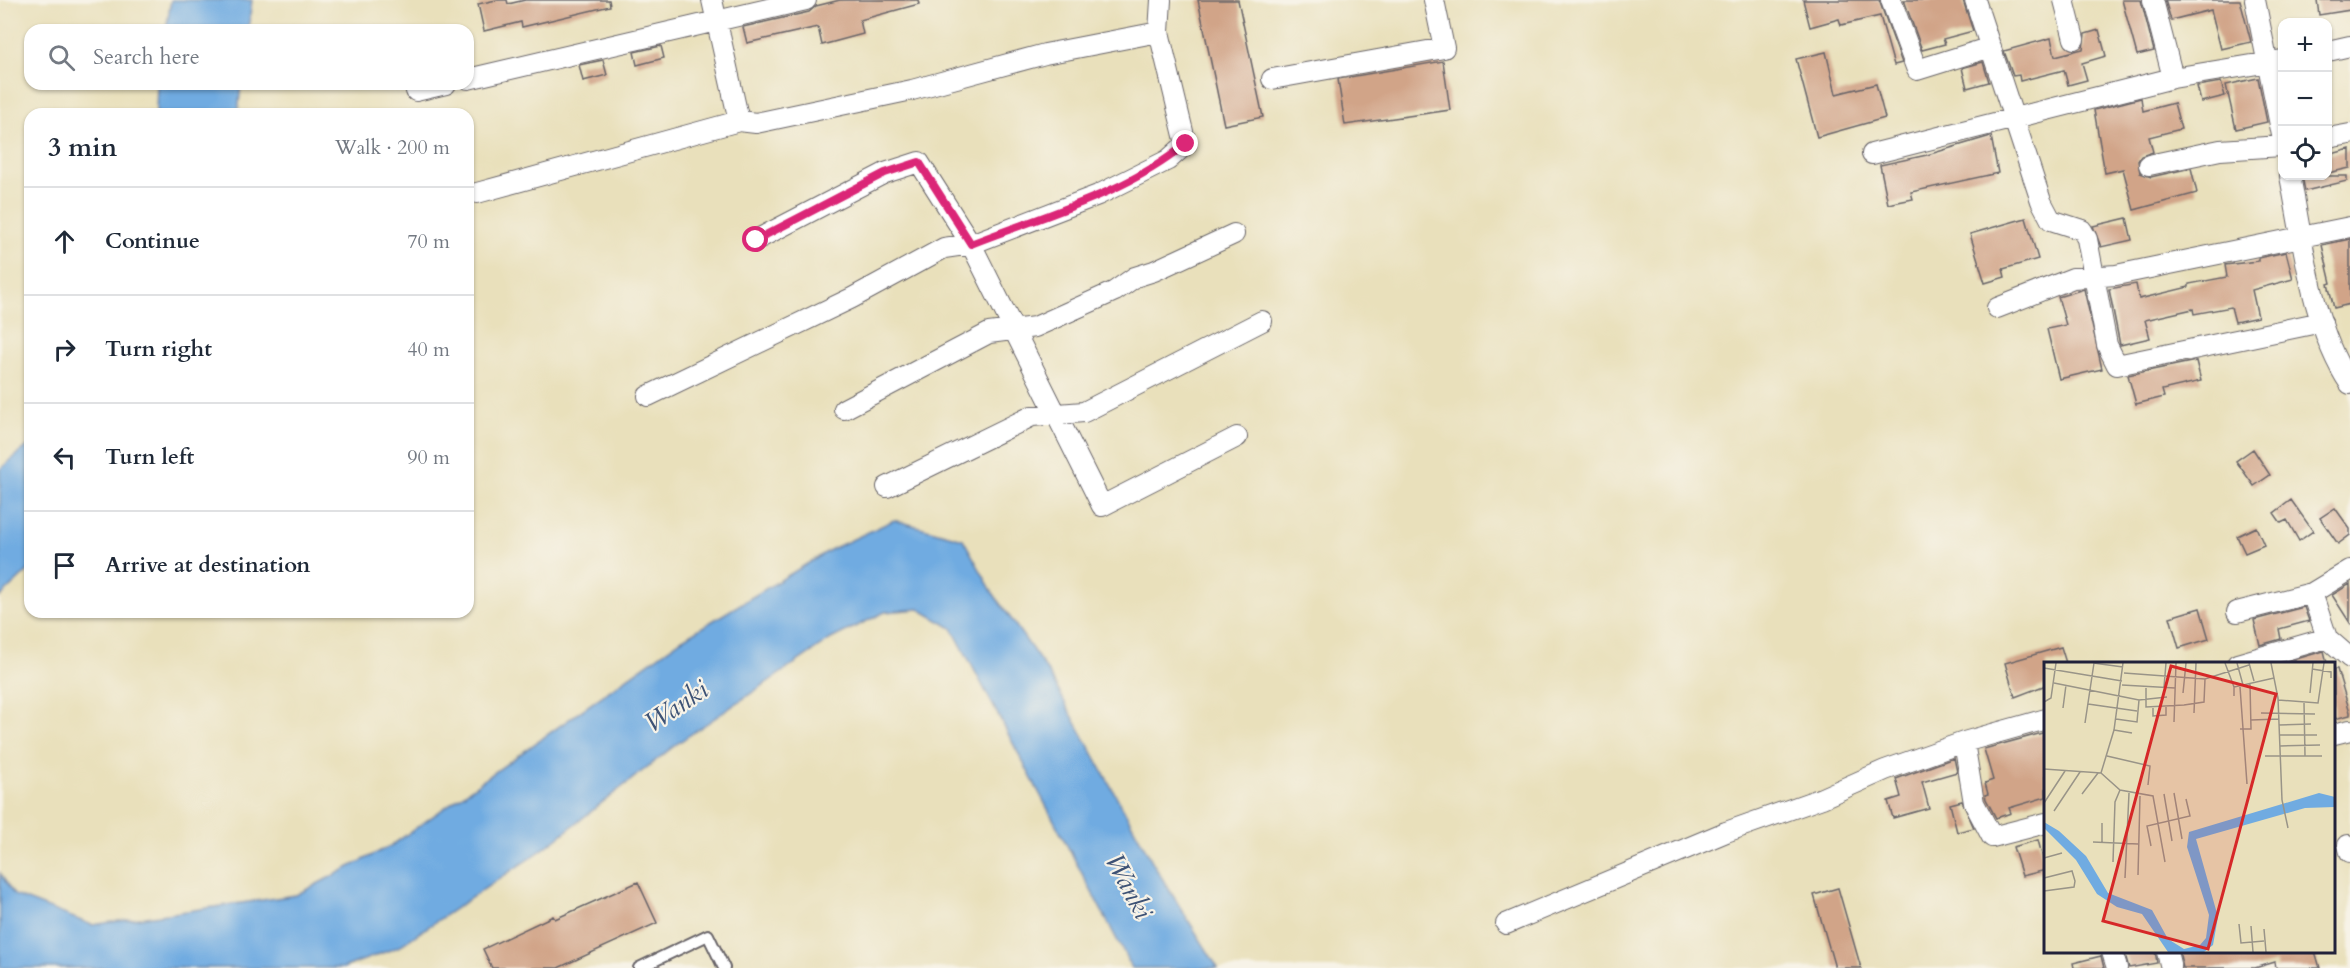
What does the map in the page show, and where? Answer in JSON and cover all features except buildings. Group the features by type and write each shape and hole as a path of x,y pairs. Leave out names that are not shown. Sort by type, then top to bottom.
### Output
{"street":[{"path":"712,0 739,121"},
{"path":"474,78 806,0"},
{"path":"648,396 852,298 944,248 971,244 1098,195 1168,160 1186,144 1159,32 1161,0"},
{"path":"1272,79 1444,48 1434,0"},
{"path":"1891,0 1917,70 1991,48"},
{"path":"1975,0 2042,201 2051,220 2082,230 2087,239 2096,276 2107,345 2117,365 2322,322"},
{"path":"2064,0 2074,39"},
{"path":"2153,0 2173,78"},
{"path":"2255,0 2275,62 2282,126"},
{"path":"477,193 739,121 756,123 901,93 1046,54 1159,32"},
{"path":"2332,50 2350,46"},
{"path":"1872,154 2173,78 2275,62"},
{"path":"416,91 420,90"},
{"path":"2332,137 2350,134"},
{"path":"2150,165 2220,150 2278,146"},
{"path":"756,240 885,173 919,162 971,244 1102,506 1237,437"},
{"path":"2291,180 2322,322 2338,366 2350,384"},
{"path":"1997,308 2073,278 2116,275 2350,227"},
{"path":"843,409 989,333 1035,327 1115,291 1135,277 1154,271 1234,234"},
{"path":"887,488 1032,416 1084,412 1262,321"},
{"path":"2237,612 2312,593 2350,570"},
{"path":"2312,593 2327,638 2350,658"},
{"path":"2241,662 2327,638"},
{"path":"1506,924 1725,832 1822,798 1885,770 1964,742 2044,720"},
{"path":"2335,734 2350,730"},
{"path":"1964,742 1974,803 1992,837 2044,823"},
{"path":"2113,953 2117,968"},
{"path":"2167,953 2171,968"}],"lane":[{"path":"639,968 708,935 724,968"}],"water":[{"path":"171,0 252,0 249,24 167,24"},
{"path":"157,90 240,90 239,108 156,108"},
{"path":"24,449 24,575 0,597 0,469"},
{"name":"Wanki","path":"894,520 963,539 993,593 1048,672 1157,870 1218,968 1132,968 952,628 919,609 885,612 831,639 678,743 542,850 398,947 343,968 0,968 0,873 14,895 92,925 296,895 392,845 681,640 830,550"}],"route":[{"path":"756,240 885,173 919,162 971,244 1098,195 1168,160 1186,144"}]}
